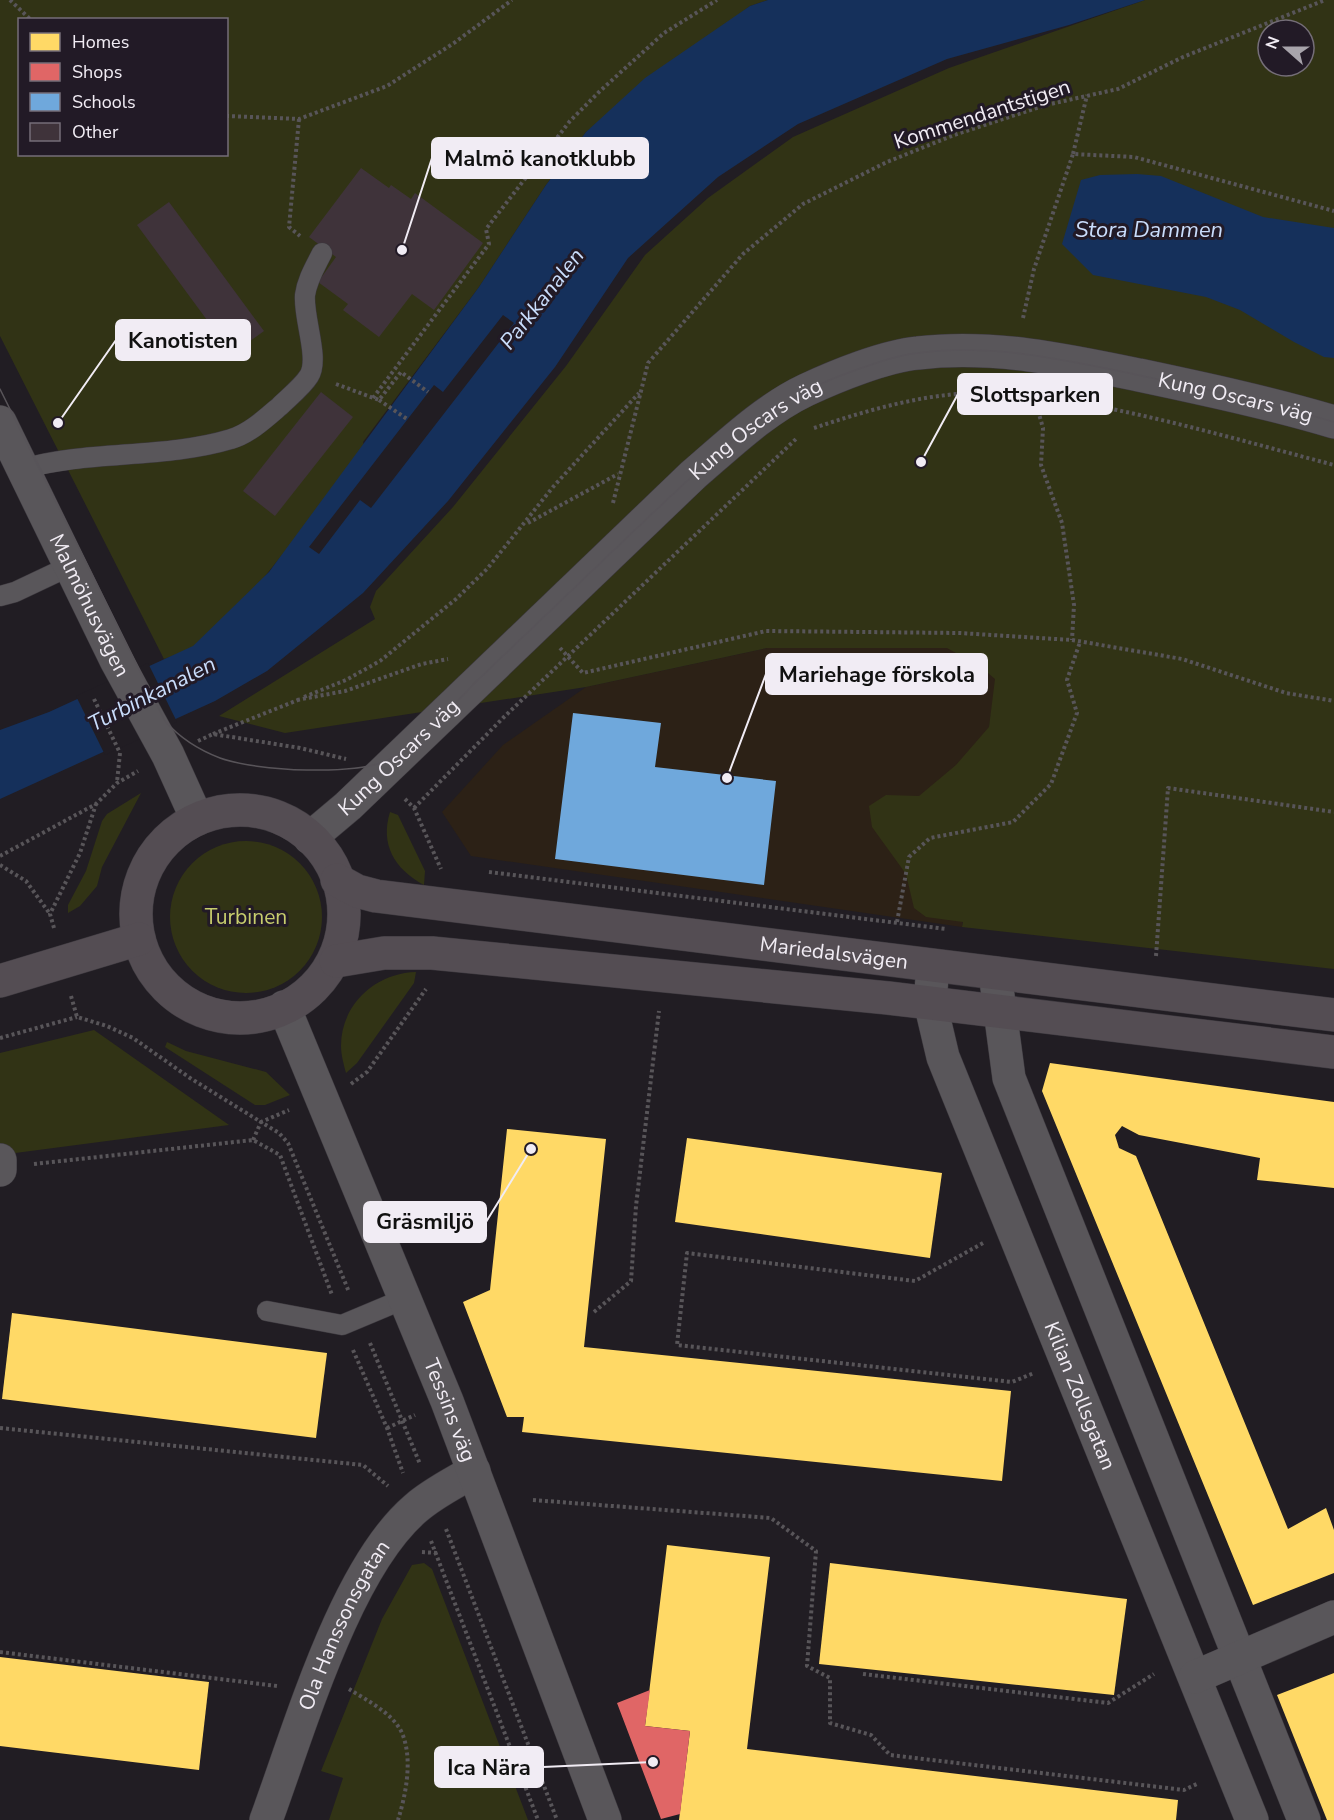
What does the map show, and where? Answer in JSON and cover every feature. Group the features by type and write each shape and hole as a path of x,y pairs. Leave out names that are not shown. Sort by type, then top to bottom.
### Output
{"main road":[{"path":"237,809 286,824 310,838 325,852 343,901 345,933 336,961 324,977 302,998 254,1018 226,1018 200,1012 164,984 149,963 139,939 137,908 141,884 154,855 175,833 196,819 216,811 237,809"},
{"name":"Mariedalsvägen","path":"337,880 357,891 375,896 1334,1015"},
{"path":"0,981 139,939"},
{"name":"Mariedalsvägen","path":"336,961 384,953 432,953 930,1002 1334,1052"}],"street":[{"name":"Kung Oscars väg","path":"310,838 380,774 538,620 693,475 751,425 804,391 852,371 916,353 968,351 1022,354 1254,399 1334,422"},
{"name":"Malmöhusvägen","path":"0,422 116,660 162,745 196,819"},
{"name":"Kilian Zollsgatan","path":"933,966 930,1002 943,1057 1252,1820"},
{"path":"995,973 1009,1078 1304,1820"},
{"name":"Tessins väg","path":"284,1006 474,1472 605,1820"},
{"name":"Ola Hanssonsgatan","path":"266,1820 329,1688 354,1595 380,1546 414,1508 474,1472"},
{"path":"1191,1666 1241,1658 1334,1617"}],"lane":[{"path":"22,469 233,439 261,423 309,376 313,363 304,309 305,293 309,278 322,253"},
{"path":"0,596 15,592 70,566"},
{"path":"267,1311 342,1325 404,1299"}],"path":[{"path":"10,0 29,18"},
{"path":"228,116 299,119 387,86 454,43 512,0"},
{"path":"373,398 489,244 486,230 570,121 664,33 717,0"},
{"name":"Kommendantstigen","path":"654,573 624,540 612,508 618,474 648,363 743,254 803,204 887,162 954,135 1046,105 1118,88 1183,57 1325,0"},
{"path":"1072,640 1074,606 1062,523 1041,465 1043,428 1022,354 1024,309 1029,289 1073,154 1087,95"},
{"path":"299,119 289,227 322,253"},
{"path":"1073,154 1134,158 1334,211"},
{"path":"379,400 401,372 428,392"},
{"path":"309,376 379,400 407,419"},
{"path":"0,856 96,804 162,745 213,734 345,680 380,661 402,645 487,569 553,487 640,393"},
{"path":"414,808 654,573 806,431 859,413 914,400 973,393 1034,395 1187,426 1334,465"},
{"path":"524,525 618,474"},
{"path":"538,620 582,673 766,631 960,633 1072,640 1182,659 1286,693 1334,701"},
{"path":"897,922 909,856 930,838 1013,822 1051,784 1077,713 1067,680 1080,642"},
{"path":"297,700 345,691 422,664 442,662"},
{"path":"93,696 120,753 117,783"},
{"path":"213,734 300,748 373,766 414,808 441,866 437,904"},
{"path":"1156,956 1168,788 1334,812"},
{"path":"50,914 80,854 96,804"},
{"path":"0,865 26,881 50,914 77,1017"},
{"path":"253,1140 261,1122 358,1081 367,1072 427,987 432,953"},
{"path":"594,1312 632,1281 636,1206 659,1008"},
{"path":"0,1038 77,1017 107,1026 133,1038 190,1078 261,1122"},
{"path":"1,1165 73,1162 253,1140 280,1155 342,1325 387,1428 414,1508 437,1553 538,1820"},
{"path":"1012,1226 915,1281 687,1253 677,1345 1012,1382 1066,1360"},
{"path":"0,1428 363,1465 414,1508"},
{"path":"533,1500 771,1518 816,1551 807,1666 830,1678 830,1723 870,1735 890,1755 1184,1790 1231,1768"},
{"path":"0,1652 329,1688 380,1708 402,1732 407,1756 407,1779 398,1820"},
{"path":"863,1674 1108,1703 1191,1666"}],"shaded area":[{"path":"767,648 1000,648 962,927 471,856 442,812 503,745 586,687"}],"green space":[{"path":"0,0 768,0 750,6 586,132 546,185 479,287 363,442 366,452 211,643 164,659 0,336"},
{"path":"1145,0 1334,0 1334,969 962,927 963,922 926,917 914,908 906,874 872,827 869,806 886,795 919,796 956,765 989,727 995,679 981,667 947,648 767,648 586,687 285,733 219,716 375,619 370,607 376,591 453,507 566,366 645,255 708,198 793,137 949,68"},
{"path":"141,793 102,867 97,886 80,906 68,913 68,905 86,871 102,821 107,814"},
{"path":"390,812 398,815 425,871 424,885 405,871 392,854 387,835"},
{"name":"Turbinen","path":"246,841 261,842 275,847 300,863 316,888 321,902 321,932 316,946 300,971 275,987 261,992 246,993 231,992 217,987 192,971 176,946 171,932 170,917 171,902 176,888 192,863 217,847 231,842"},
{"path":"416,972 414,983 357,1063 346,1073 341,1049 343,1031 354,1004 375,985 387,978"},
{"path":"94,1030 229,1125 0,1155 0,1053"},
{"path":"167,1042 186,1051 266,1072 290,1095 265,1105 255,1105 165,1047"},
{"path":"424,1563 432,1569 528,1820 329,1820 343,1778 321,1771 382,1619 412,1565"}],"water":[{"path":"768,0 1145,0 1069,25 947,59 798,124 718,177 628,258 555,367 448,501 363,593 267,671 215,701 0,799 0,730 49,712 193,646 269,572 479,287 546,185 586,132 645,78 750,6"},
{"name":"Stora Dammen","path":"1100,175 1161,176 1263,217 1334,228 1334,358 1324,357 1240,310 1206,297 1093,275 1062,244 1081,180"}],"pier":[{"path":"503,315 514,323 371,508 360,500 319,554 309,547 434,385 443,392"},
{"path":"148,663 177,722 105,755 76,696"}],"building: Homes":[{"path":"1050,1063 1334,1102 1334,1188 1257,1180 1260,1158 1139,1135 1122,1126 1115,1135 1119,1148 1136,1156 1288,1529 1326,1508 1334,1530 1334,1573 1253,1605 1042,1091"},
{"path":"507,1129 606,1139 584,1347 1011,1391 1002,1481 522,1432 524,1417 507,1417 463,1302 490,1290"},
{"path":"687,1138 942,1173 930,1258 675,1222"},
{"path":"12,1313 327,1353 316,1438 2,1399"},
{"path":"667,1545 770,1557 747,1749 1178,1800 1176,1820 679,1820 690,1731 645,1726"},
{"path":"830,1563 1127,1599 1114,1695 819,1664"},
{"path":"0,1657 209,1682 199,1770 0,1746"},
{"path":"1334,1673 1334,1820 1327,1820 1277,1695"}],"building: Shops":[{"path":"650,1690 645,1726 690,1731 680,1814 661,1819 617,1703"}],"building: Schools":[{"path":"573,713 661,723 655,767 776,781 764,885 555,859"}],"building: Other":[{"path":"361,168 389,188 391,185 411,199 415,193 483,243 434,310 412,294 379,337 343,310 348,304 318,282 336,257 309,237"},
{"path":"169,202 264,331 232,354 137,225"},
{"path":"321,392 353,417 275,516 243,491"}],"tram line":[{"path":"0,389 165,721 190,743 220,758 257,766 307,770 356,768 377,764 404,750 427,731 711,459 764,417 792,399 822,384 885,360 945,350 1028,355 1084,364 1261,402 1334,422"}],"place":[{"name":"Malmö kanotklubb","path":"402,250"},
{"name":"Kanotisten","path":"58,423"},
{"name":"Slottsparken","path":"921,462"},
{"name":"Mariehage förskola","path":"727,778"},
{"name":"Gräsmiljö","path":"531,1149"},
{"name":"Ica Nära","path":"653,1762"}],"water label":[{"name":"Parkkanalen","path":"542,299"},
{"name":"Turbinkanalen","path":"152,694"}]}
